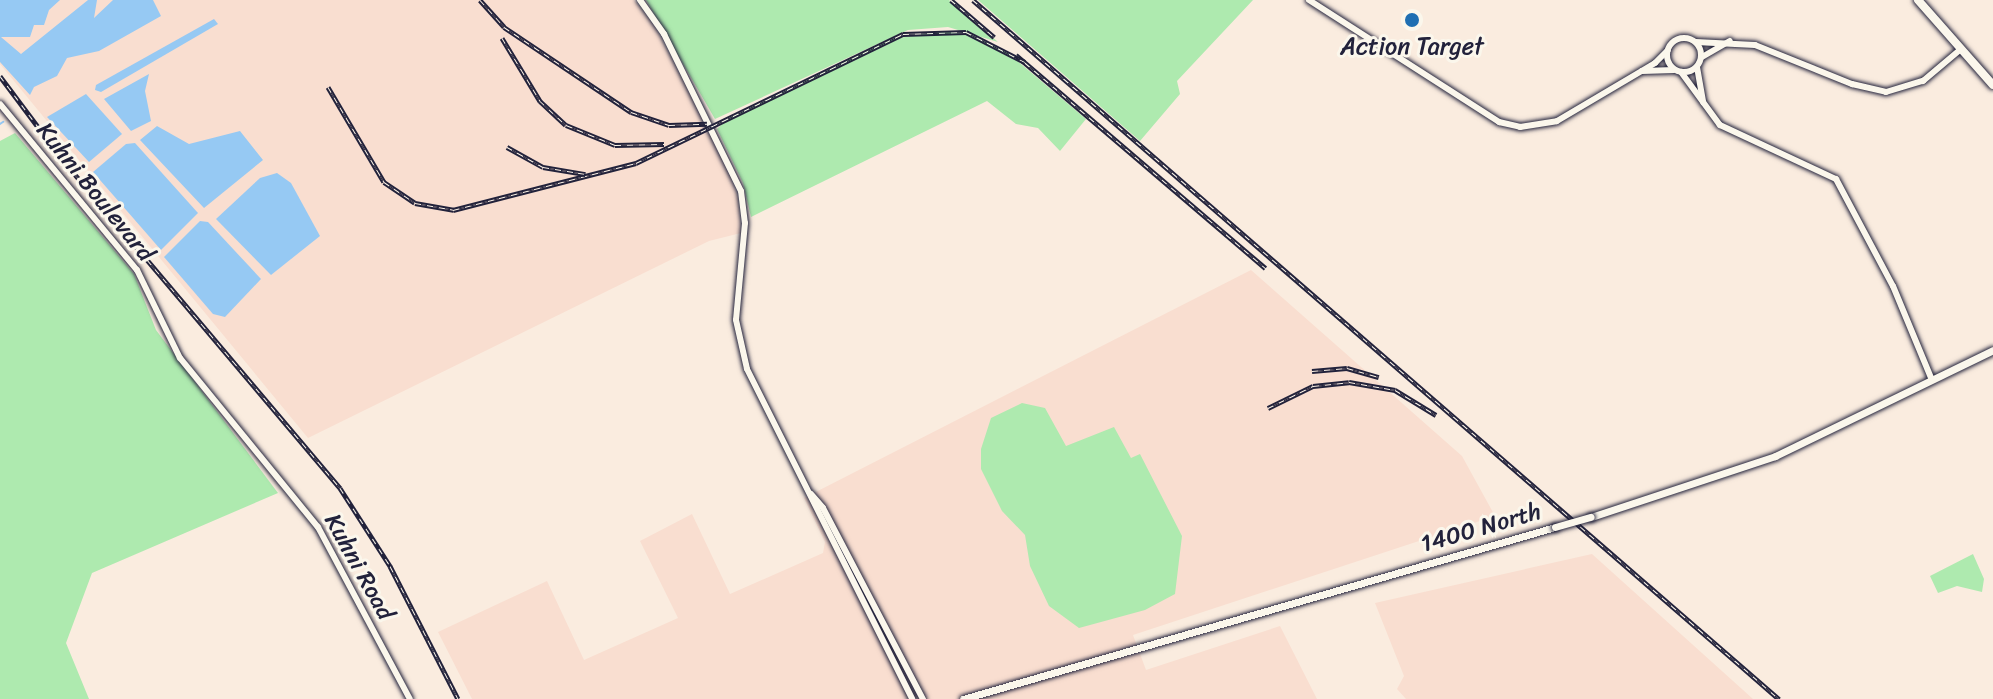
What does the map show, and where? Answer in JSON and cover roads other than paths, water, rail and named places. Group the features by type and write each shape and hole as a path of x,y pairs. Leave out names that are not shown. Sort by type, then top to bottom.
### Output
{"main road":[{"path":"1918,0 1993,85"},
{"name":"1400 North","path":"963,699 1591,517 1775,456 1993,350"}],"street":[{"path":"640,0 664,34 730,161 745,223 736,312 739,345 754,385 811,494 823,508 923,699"},
{"path":"1309,0 1499,122 1520,127 1557,121 1642,71 1680,38 1696,42 1730,41 1755,45 1852,84 1886,92 1923,81 1961,49"},
{"path":"1703,102 1697,67 1702,57 1730,41"},
{"path":"1696,42 1702,57"},
{"path":"1668,50 1678,71 1731,132 1836,179 1888,276 1932,380"},
{"path":"1642,71 1678,71 1697,67"},
{"name":"Kuhni Boulevard","path":"0,104 137,270 180,358 267,460"},
{"name":"Kuhni Road","path":"267,460 318,527 410,699"},
{"path":"811,494 815,512 912,699"}],"water":[{"path":"0,0 60,0 49,10 44,25 34,25 30,37 1,37 21,54 88,0 97,0 94,18 113,0 153,0 161,16 99,51 67,58 57,76 34,87 30,95 0,62"},
{"path":"214,19 218,24 101,92 95,90 96,85"},
{"path":"149,74 145,91 151,121 131,131 104,99"},
{"path":"86,94 122,134 89,162 47,117"},
{"path":"157,126 189,144 240,131 263,160 204,208 140,140"},
{"path":"135,143 198,213 161,250 93,172 126,144"},
{"path":"277,173 291,183 320,236 271,275 216,219 260,178"},
{"path":"200,221 208,222 261,279 225,317 213,314 164,257"}],"railway":[{"path":"480,0 504,27 631,112 669,125 707,124"},
{"path":"951,0 994,37"},
{"path":"973,0 1779,699"},
{"path":"328,87 384,182 415,203 453,210 636,163 903,34 966,32 1025,62"},
{"path":"502,38 540,101 566,125 615,145 664,144"},
{"path":"1016,55 1265,268"},
{"path":"0,76 62,159 340,488 390,566 458,699"},
{"path":"507,147 543,167 585,174"},
{"path":"1312,371 1347,368 1379,377"},
{"path":"1268,408 1313,386 1349,382 1395,390 1436,415"}],"place":[{"name":"Action Target","path":"1412,20"}]}
